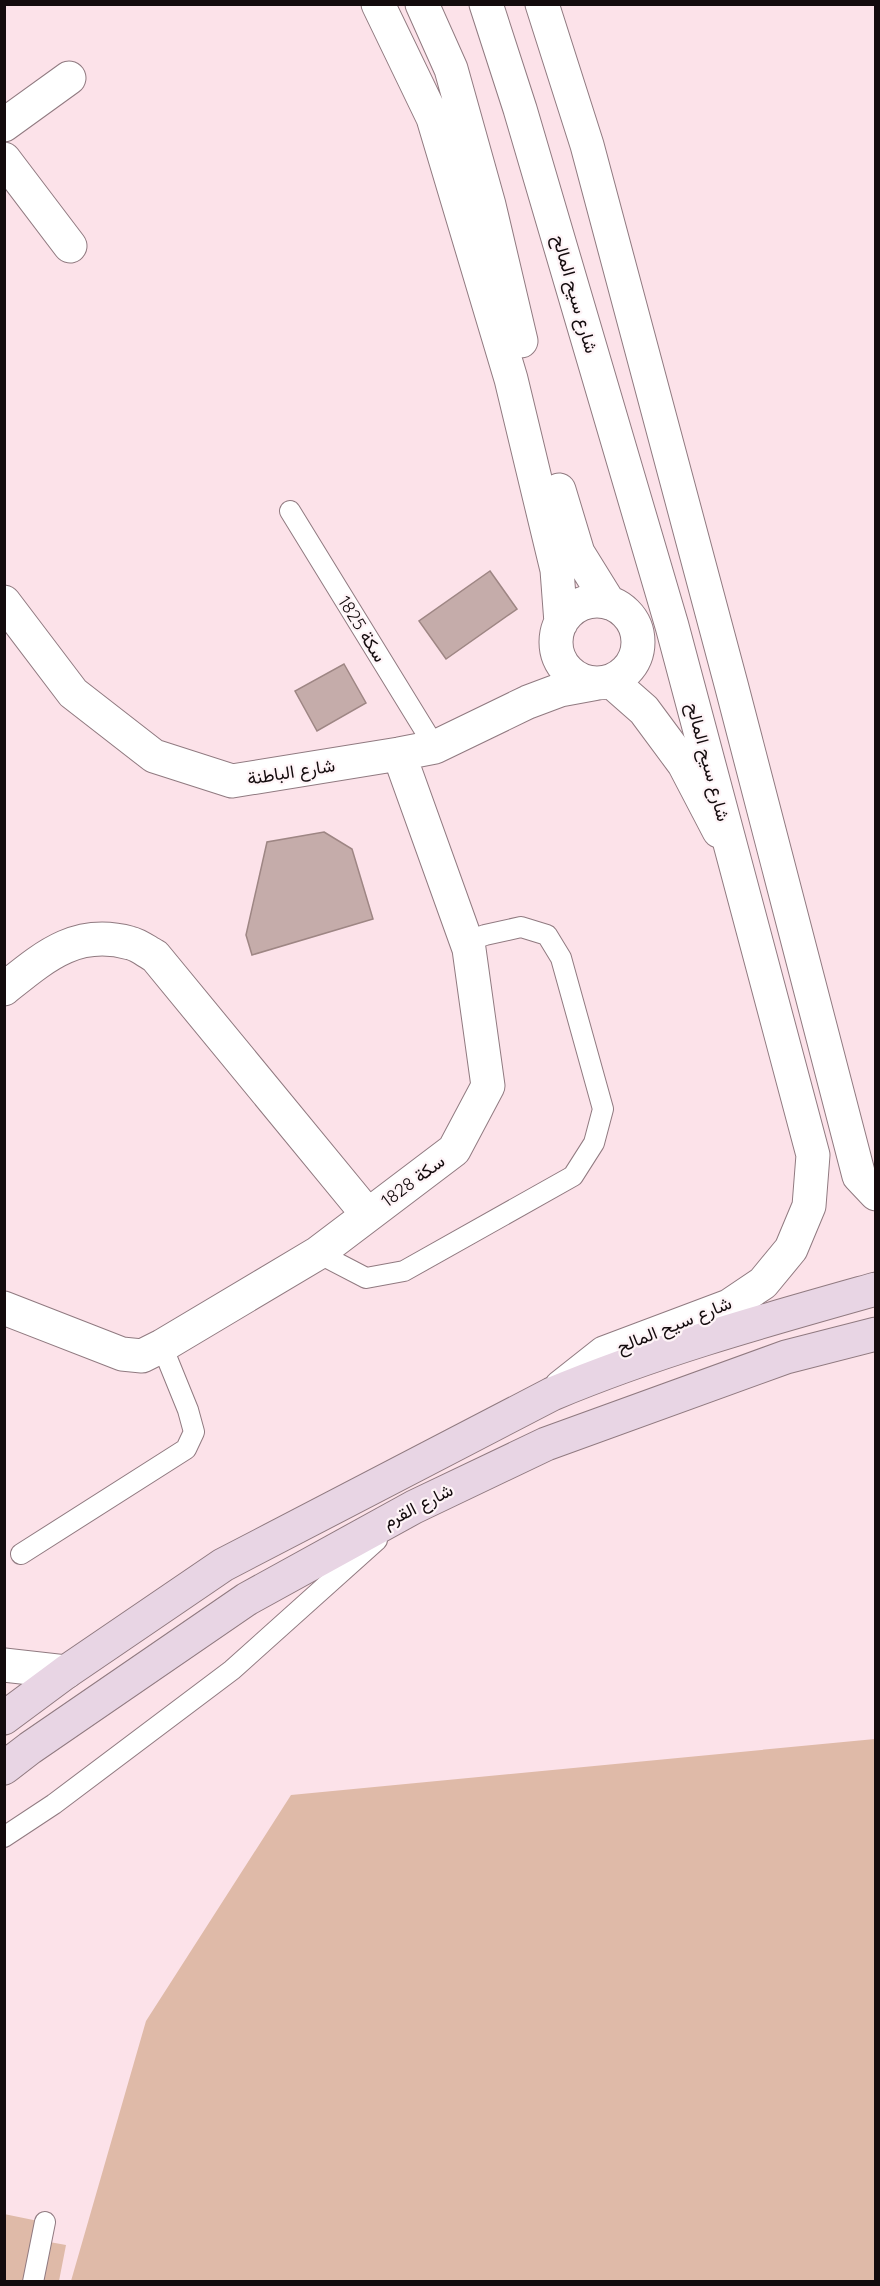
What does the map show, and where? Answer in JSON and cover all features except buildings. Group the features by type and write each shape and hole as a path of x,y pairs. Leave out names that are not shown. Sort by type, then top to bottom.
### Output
{"main road":[{"name":"شارع القرم","path":"4,1718 66,1672 223,1565 552,1394 609,1370 724,1332 876,1289"},
{"name":"شارع القرم","path":"4,1768 247,1599 414,1507 556,1440 786,1358 876,1334"}],"street":[{"path":"378,4 433,118 511,379 558,570 559,634 560,658 574,677 586,682 604,682 621,675 631,666 636,654 638,642 636,629 621,609 609,603 587,602 576,607 559,634"},
{"path":"422,4 451,69 489,205 548,452 579,553 609,603"},
{"name":"شارع سيح المالح","path":"486,4 524,121 672,626 813,1155 809,1206 791,1249 763,1283 729,1306 604,1353 552,1394"},
{"path":"542,4 587,145 859,1176 876,1194"},
{"path":"554,4 561,62"},
{"path":"4,125 69,78"},
{"path":"4,159 70,246"},
{"name":"شارع الباطنة","path":"4,602 73,693 154,756 232,781 435,747 528,702 560,690 604,682"},
{"name":"شارع الباطنة","path":"528,702 548,673 559,634"},
{"path":"604,682 644,710 684,764 711,813 736,871"},
{"name":"سكة 1828","path":"4,1308 122,1354 142,1356 318,1253 454,1150 488,1086 468,949 399,754"},
{"path":"4,990 43,958 73,942 100,938 132,943 155,956 368,1215"},
{"path":"4,1665 66,1672"}],"lane":[{"name":"سكة 1825","path":"290,511 435,747"},
{"path":"318,1253 366,1278 404,1271 573,1176 594,1143 603,1109 561,958 547,935 521,927 466,942"},
{"path":"21,1554 186,1449 194,1432 188,1410 162,1346"},
{"path":"4,1837 54,1804 232,1670 414,1507"},
{"path":"33,2282 45,2222"}],"shaded area":[{"path":"875,1739 875,2281 71,2281 146,2021 291,1795"},
{"path":"4,2214 48,2223 44,2241 66,2245 59,2281 5,2281"}]}
